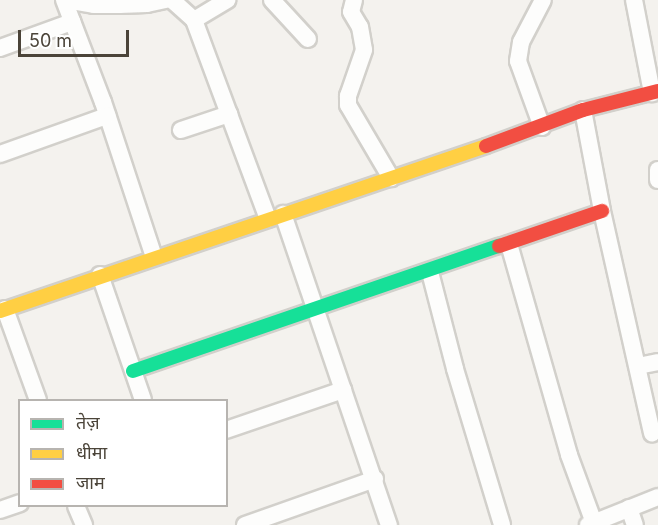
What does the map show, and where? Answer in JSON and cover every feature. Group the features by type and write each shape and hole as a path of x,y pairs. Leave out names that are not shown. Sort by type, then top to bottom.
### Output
{"street":[{"path":"154,257 65,0 94,5 119,5 147,4 166,0"},
{"path":"172,0 194,20 229,114 315,309 389,525"},
{"path":"194,20 227,0"},
{"path":"272,0 308,39"},
{"path":"354,0 351,12 360,27 364,50 348,96 348,105 391,178"},
{"path":"542,127 518,61 518,52 543,0"},
{"path":"38,399 2,310 542,127 583,110 655,92 634,0"},
{"path":"0,48 72,22"},
{"path":"583,110 602,211 652,433"},
{"path":"181,130 229,114"},
{"path":"0,154 107,116"},
{"path":"658,170 658,180"},
{"path":"133,371 430,272 602,211"},
{"path":"509,243 591,524 658,498"},
{"path":"430,272 454,369 502,525"},
{"path":"100,275 143,399"},
{"path":"638,366 658,362"},
{"path":"228,429 343,390"},
{"path":"245,525 375,479"},
{"path":"0,510 18,504"},
{"path":"76,507 84,525"},
{"path":"630,508 635,525"}],"traffic: fast":[{"path":"133,371 499,246"}],"traffic: slow":[{"path":"0,311 486,146"}],"traffic: jam":[{"path":"486,146 583,110 658,91"},
{"path":"499,246 602,211"}]}
